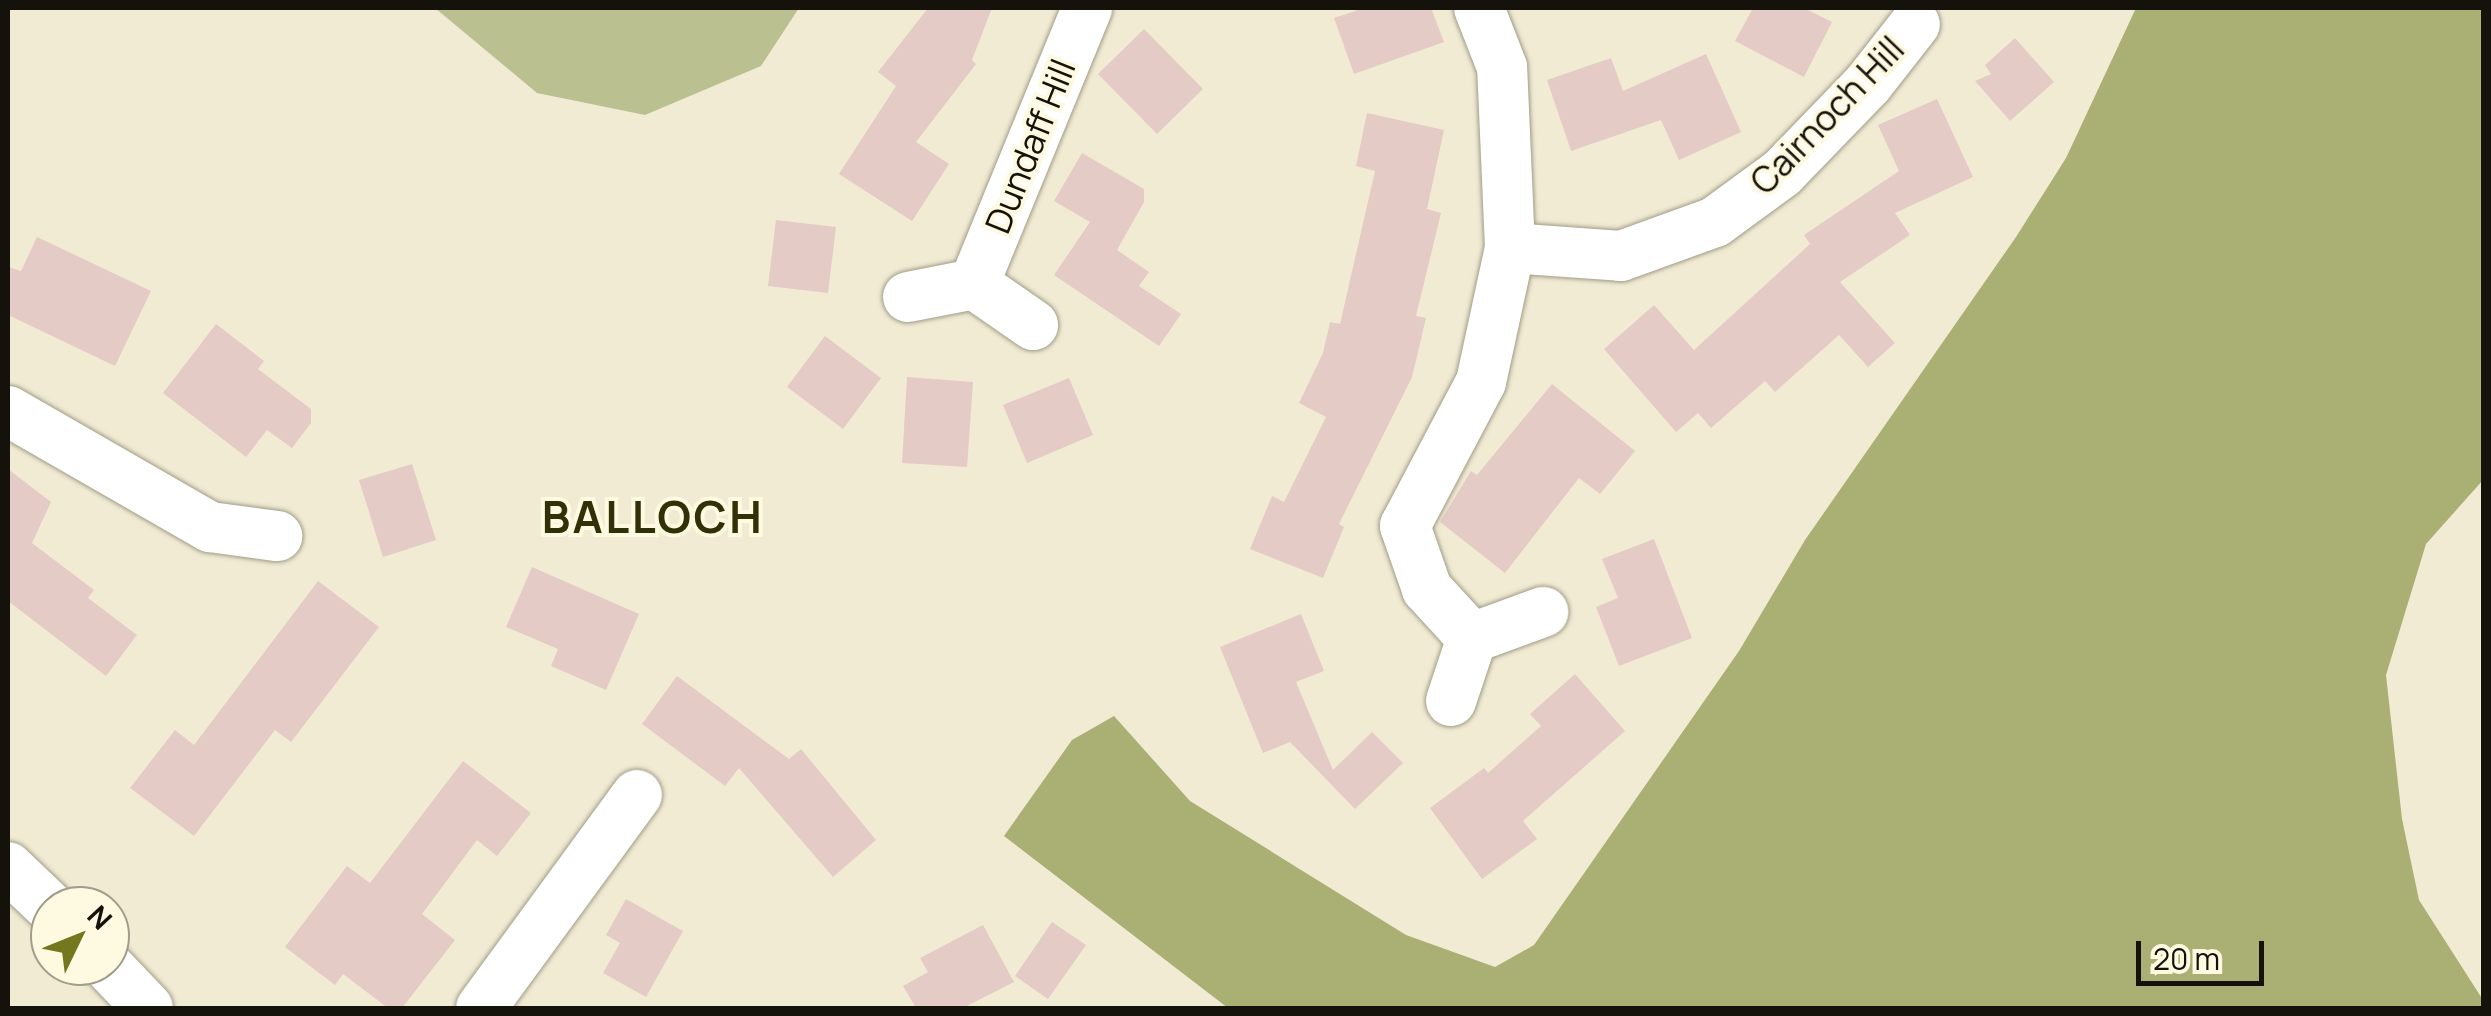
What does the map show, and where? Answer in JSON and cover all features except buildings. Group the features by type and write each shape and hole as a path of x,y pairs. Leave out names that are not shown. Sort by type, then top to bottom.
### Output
{"street":[{"name":"Dundaff Hill","path":"974,284 1087,8"},
{"path":"1472,638 1427,589 1405,526 1481,382 1510,248 1502,67 1479,8"},
{"name":"Cairnoch Hill","path":"1510,248 1621,256 1715,222 1782,173 1868,84 1924,13"},
{"path":"908,296 974,284 1034,324"},
{"path":"8,411 210,527 277,536"},
{"path":"1472,638 1542,612"},
{"path":"1451,701 1472,638"},
{"path":"481,1008 636,795"},
{"path":"8,867 30,888"},
{"path":"127,986 148,1008"}],"green space":[{"path":"435,8 799,8 761,66 645,115 537,93"},
{"path":"2136,8 2483,8 2483,480 2426,544 2386,675 2402,819 2419,900 2483,1000 2483,1008 1228,1008 1004,836 1072,740 1114,716 1190,801 1406,935 1495,967 1534,945 1739,651 1805,540 2016,237 2066,158"}],"district":[{"name":"BALLOCH","path":"653,517"}]}
